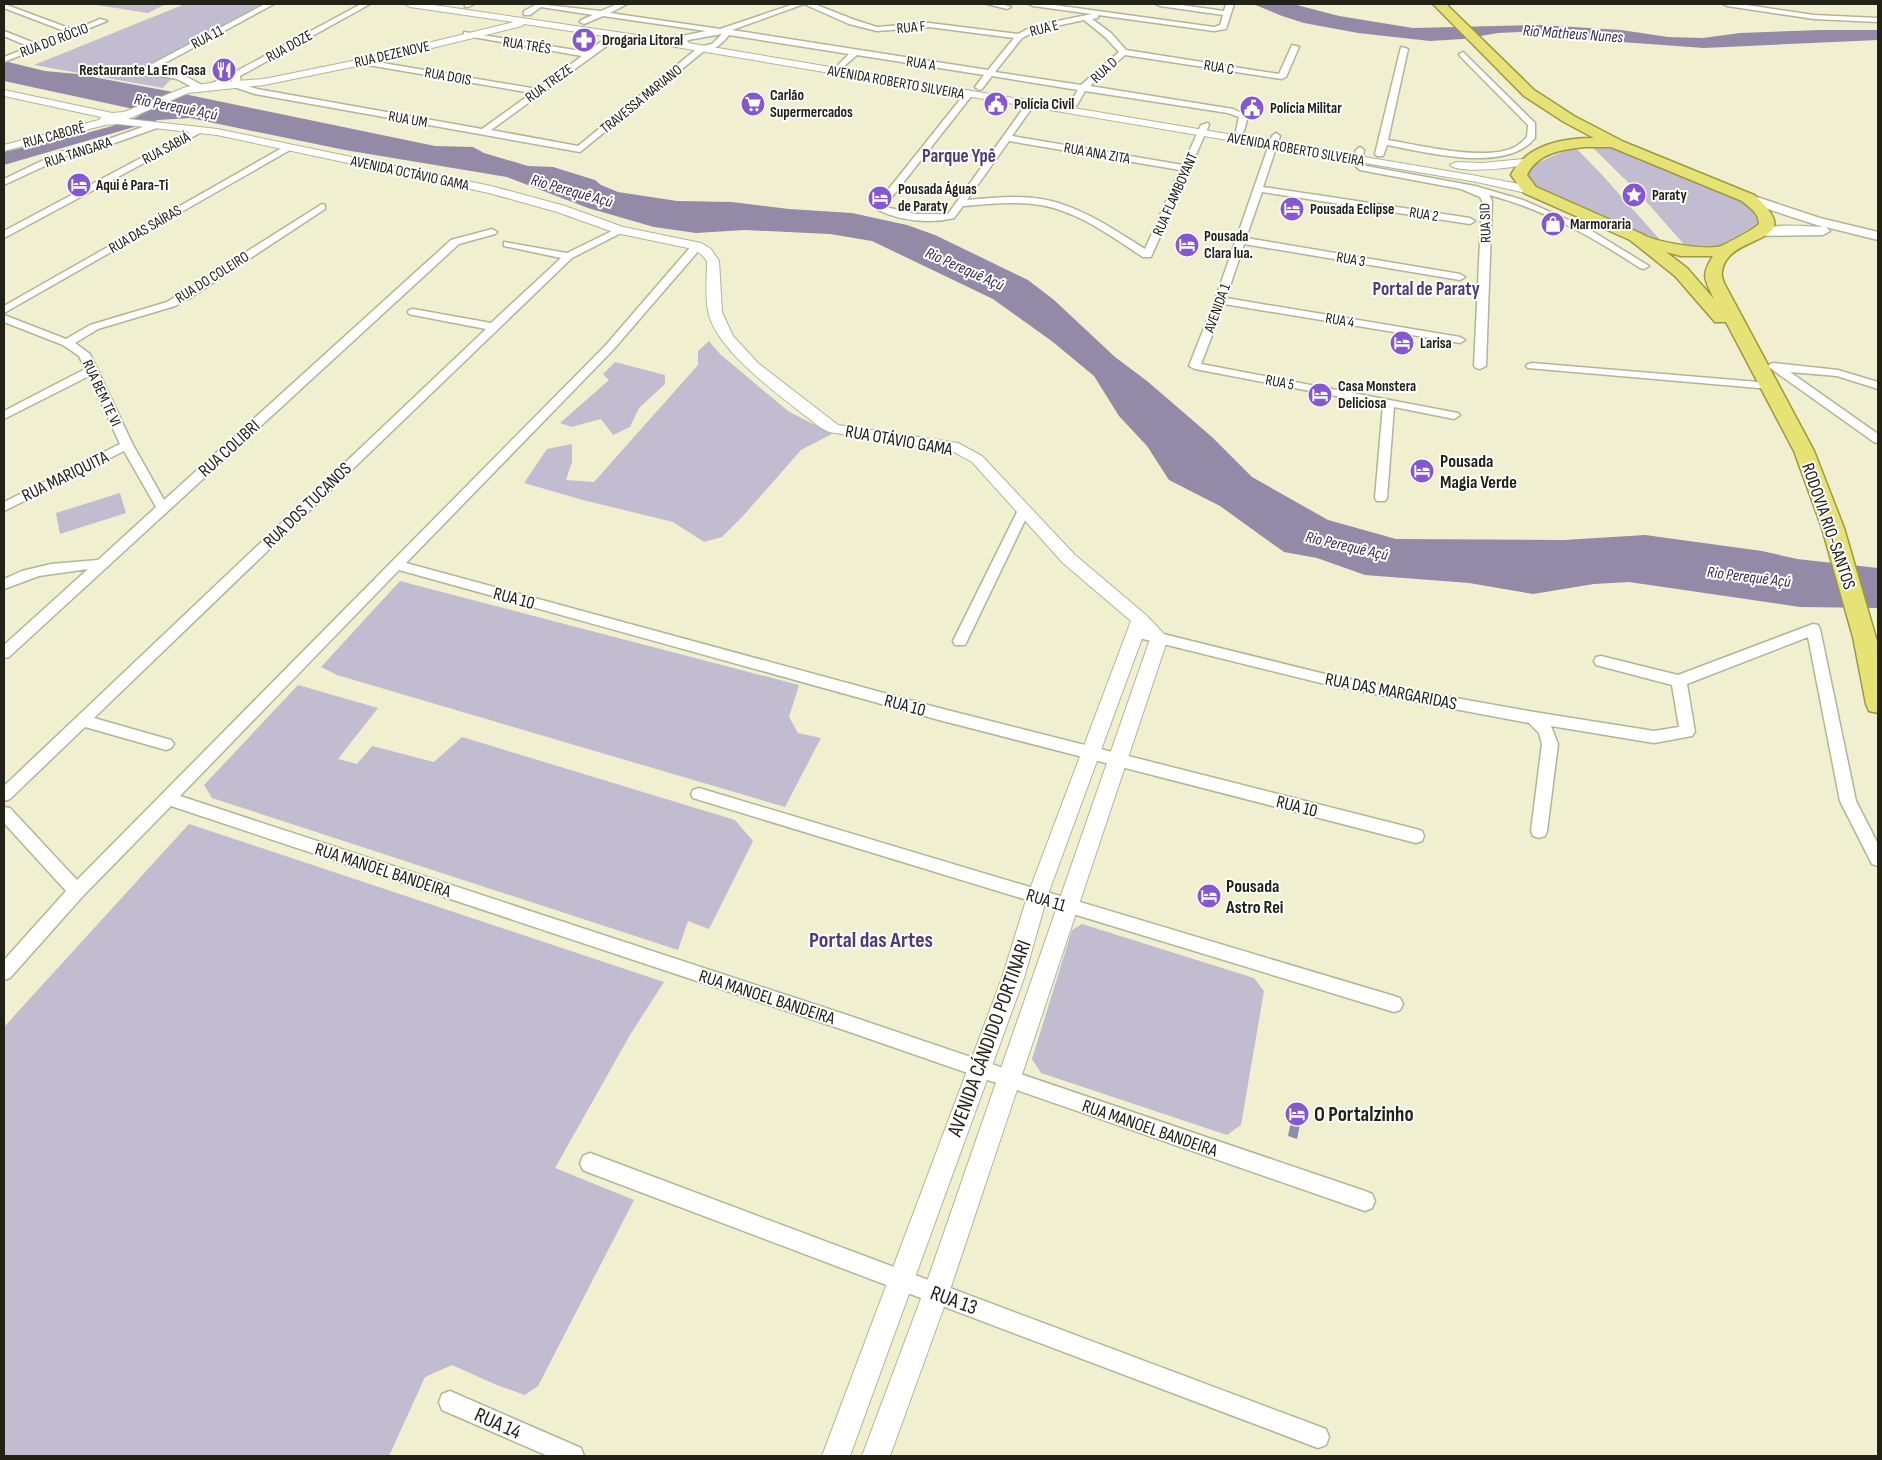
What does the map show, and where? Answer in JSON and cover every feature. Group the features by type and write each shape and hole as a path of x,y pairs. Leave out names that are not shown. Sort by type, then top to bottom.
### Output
{"highway":[{"path":"1439,4 1529,93 1569,119 1619,145 1748,198 1765,211 1768,218 1767,223 1759,233 1725,251 1681,251 1636,237 1530,190 1518,175 1524,162 1566,144 1582,142 1619,145"},
{"path":"1529,93 1552,130 1554,143 1550,150"},
{"path":"1636,237 1681,272 1761,362"},
{"path":"1725,251 1713,270 1715,283 1761,362"},
{"name":"RODOVIA RIO-SANTOS","path":"1761,362 1770,386 1804,450 1833,528 1865,637 1878,704"}],"main road":[{"path":"1748,198 1816,221 1878,237"},
{"path":"1759,233 1804,230 1878,237"}],"street":[{"name":"RUA 11","path":"204,86 183,78 143,70 270,4"},
{"name":"RUA DOZE","path":"237,80 366,4"},
{"name":"AVENIDA ROBERTO SILVEIRA","path":"410,4 512,19 530,16 584,22 686,42 702,49 839,68 954,87 979,87 1074,103 1204,129 1359,155 1530,190"},
{"name":"AVENIDA ROBERTO SILVEIRA","path":"467,4 616,35 718,44 839,68"},
{"path":"530,16 540,4 605,14 623,4"},
{"path":"686,42 801,4"},
{"name":"RUA F","path":"808,4 852,22 877,29 929,25 1019,36"},
{"path":"991,4 1007,7"},
{"path":"1033,4 1214,29 1223,27 1230,4"},
{"path":"1160,4 1228,14"},
{"path":"1726,4 1814,17 1878,20"},
{"path":"4,6 73,32"},
{"path":"4,13 13,10"},
{"name":"RUA A","path":"584,22 605,14 725,30 1239,113 1244,116 1240,131"},
{"name":"RUA E","path":"979,87 1019,36 1036,28 1087,19 1101,14"},
{"name":"RUA DEZENOVE","path":"118,118 186,90 237,80 254,83 264,82 468,35 530,16"},
{"name":"RUA DEZENOVE","path":"468,35 503,24 512,19"},
{"name":"RUA D","path":"1074,103 1082,89 1123,52 1108,35 1087,19"},
{"name":"RUA DO RÓCIO","path":"4,60 35,46 104,21"},
{"path":"702,49 710,49 718,44 725,30"},
{"path":"4,33 35,46"},
{"name":"RUA TRÊS","path":"468,35 588,55"},
{"name":"RUA TREZE","path":"482,132 616,35"},
{"name":"RUA C","path":"1123,52 1282,77 1295,47"},
{"name":"TRAVESSA MARIANO","path":"580,149 702,49"},
{"path":"1380,154 1404,49"},
{"path":"839,68 855,52"},
{"path":"1384,142 1473,156 1517,150 1531,138 1532,125 1463,54"},
{"name":"RUA DOIS","path":"361,60 537,92"},
{"name":"RUA UM","path":"237,80 255,91 580,149"},
{"name":"AVENIDA ROBERTO SILVEIRA","path":"954,87 969,94 1030,105 1204,129 1240,131 1274,141"},
{"path":"979,87 977,91 969,94 881,208 889,213 942,219 952,216 1030,105"},
{"name":"AVENIDA OCTÁVIO GAMA","path":"4,93 151,126 217,132 526,198 620,230 697,246"},
{"name":"RUA CABORÊ","path":"4,148 118,118"},
{"name":"RUA TANGARA","path":"4,182 63,154 106,143 151,126"},
{"name":"RUA FLAMBOYANT","path":"962,203 1017,200 1050,204 1074,212 1147,255 1204,129"},
{"name":"RUA SABIÁ","path":"4,235 197,131"},
{"name":"RUA ANA ZITA","path":"1008,138 1186,168"},
{"name":"AVENIDA 1","path":"1195,366 1259,189 1274,141"},
{"name":"RUA DAS SAÍRAS","path":"4,310 287,148"},
{"name":"AVENIDA ROBERTO SILVEIRA","path":"1359,155 1380,154 1463,166 1499,166 1524,162"},
{"name":"RUA SID","path":"1359,155 1359,166 1367,170 1463,187 1484,195 1487,202 1480,366"},
{"path":"1463,187 1505,196 1542,211 1614,246 1644,266"},
{"name":"RUA 2","path":"1259,189 1470,221"},
{"name":"RUA DO COLEIRO","path":"67,343 94,327 170,304 186,296 322,206"},
{"name":"RUA DOS TUCANOS","path":"4,794 568,256 620,230"},
{"name":"RUA COLIBRI","path":"4,653 455,242 492,232"},
{"name":"RUA 3","path":"1241,240 1460,277"},
{"path":"508,244 568,256"},
{"path":"4,972 77,890 609,348 697,246"},
{"name":"RUA OTÁVIO GAMA","path":"697,246 707,252 713,261 715,312 727,337 754,367 826,425 834,429 958,448 977,459 1069,559 1138,625"},
{"name":"RUA 4","path":"1220,300 1460,340"},
{"path":"413,312 495,327"},
{"name":"RUA BEM TE VI","path":"4,318 67,343 84,354 127,446 163,508"},
{"path":"1761,362 1838,373 1878,386"},
{"path":"1761,362 1878,439"},
{"name":"RUA 5","path":"1195,366 1454,415"},
{"path":"1532,366 1770,386"},
{"path":"4,416 90,370"},
{"path":"1381,498 1388,402"},
{"name":"RUA MARIQUITA","path":"4,507 127,446"},
{"path":"960,641 1024,510"},
{"path":"4,584 38,572 61,567 101,564"},
{"name":"RUA 10","path":"396,565 939,714 1416,836"},
{"path":"876,1456 936,1292 1159,638 1138,625"},
{"name":"AVENIDA CÁNDIDO PORTINARI","path":"836,1456 1013,978 1038,897 1138,625"},
{"path":"1601,661 1679,681 1813,629 1848,801 1878,859"},
{"name":"RUA DAS MARGARIDAS","path":"1159,638 1337,682 1534,718 1654,737 1687,732 1679,681"},
{"path":"1534,718 1546,731 1550,744 1539,831"},
{"path":"82,720 166,744"},
{"name":"RUA 11","path":"699,794 1394,1004"},
{"name":"RUA MANOEL BANDEIRA","path":"167,798 844,1022 978,1070 1365,1201"},
{"path":"4,813 77,890"},
{"name":"RUA 13","path":"590,1163 1318,1437"},
{"name":"RUA 14","path":"450,1402 573,1456"}],"shaded area":[{"path":"90,4 166,4 148,13"},
{"path":"185,4 262,4 135,73 171,79 163,88 34,65"},
{"path":"1574,146 1662,242 1661,244 1529,184 1525,171 1529,167"},
{"path":"1591,146 1611,146 1734,196 1758,209 1761,222 1716,248 1689,250 1635,189"},
{"path":"709,341 720,354 788,411 832,434 801,450 722,537 704,542 673,522 583,500 524,483 547,449 572,444 572,462 566,480 594,482 698,365 698,351"},
{"path":"615,362 665,375 665,384 639,408 630,427 613,435 601,419 571,427 560,423 609,380 603,374"},
{"path":"120,493 126,513 60,534 56,513"},
{"path":"400,581 799,685 789,717 798,733 821,738 785,807 337,675 321,667"},
{"path":"298,685 378,708 338,759 357,764 372,746 434,762 462,737 735,820 753,841 709,929 688,921 678,950 212,798 204,785"},
{"path":"189,824 664,982 630,1035 555,1168 634,1200 538,1386 525,1395 499,1386 452,1365 425,1377 389,1456 4,1456 4,1027"},
{"path":"1082,924 1254,978 1264,991 1241,1125 1227,1135 1041,1073 1032,1059 1072,930"}],"water":[{"name":"Rio Matheus Nunes","path":"1253,4 1293,4 1339,16 1413,28 1541,25 1621,30 1668,37 1703,38 1740,33 1878,30 1878,40 1704,48 1580,39 1519,32 1430,41 1358,33 1304,23"},
{"name":"Rio Perequê Açú","path":"4,61 45,71 77,74 189,95 435,146 473,147 484,153 528,166 553,167 595,180 601,185 618,192 677,201 732,202 789,209 852,213 907,225 935,235 1028,280 1054,300 1115,357 1147,381 1212,437 1252,477 1328,520 1396,539 1564,540 1645,535 1762,551 1797,559 1878,568 1878,608 1800,607 1629,582 1594,584 1533,594 1469,583 1365,575 1317,558 1284,552 1220,506 1169,480 1147,446 1119,416 1094,376 1053,342 993,299 872,241 830,234 745,230 696,233 654,227 588,208 507,177 345,150 190,118 158,120 4,165 4,152 99,130 134,119 141,114 129,108 4,81"},
{"path":"1295,1102 1304,1105 1297,1139 1288,1136"}],"place":[{"name":"Drogaria Litoral","path":"584,40"},
{"name":"Restaurante La Em Casa","path":"224,70"},
{"name":"Carlão Supermercados","path":"753,104"},
{"name":"Polícia Civil","path":"996,104"},
{"name":"Polícia Militar","path":"1252,108"},
{"name":"Aqui é Para-Ti","path":"79,185"},
{"name":"Paraty","path":"1634,195"},
{"name":"Pousada Águas de Paraty","path":"880,198"},
{"name":"Pousada Eclipse","path":"1292,209"},
{"name":"Marmoraria","path":"1553,224"},
{"name":"Pousada Clara lua.","path":"1187,245"},
{"name":"Larisa","path":"1402,343"},
{"name":"Casa Monstera Deliciosa","path":"1320,395"},
{"name":"Pousada Magia Verde","path":"1422,471"},
{"name":"Pousada Astro Rei","path":"1209,896"},
{"name":"O Portalzinho","path":"1297,1114"}],"district":[{"name":"Parque Ypê","path":"959,155"},
{"name":"Portal de Paraty","path":"1426,288"},
{"name":"Portal das Artes","path":"871,939"}]}
